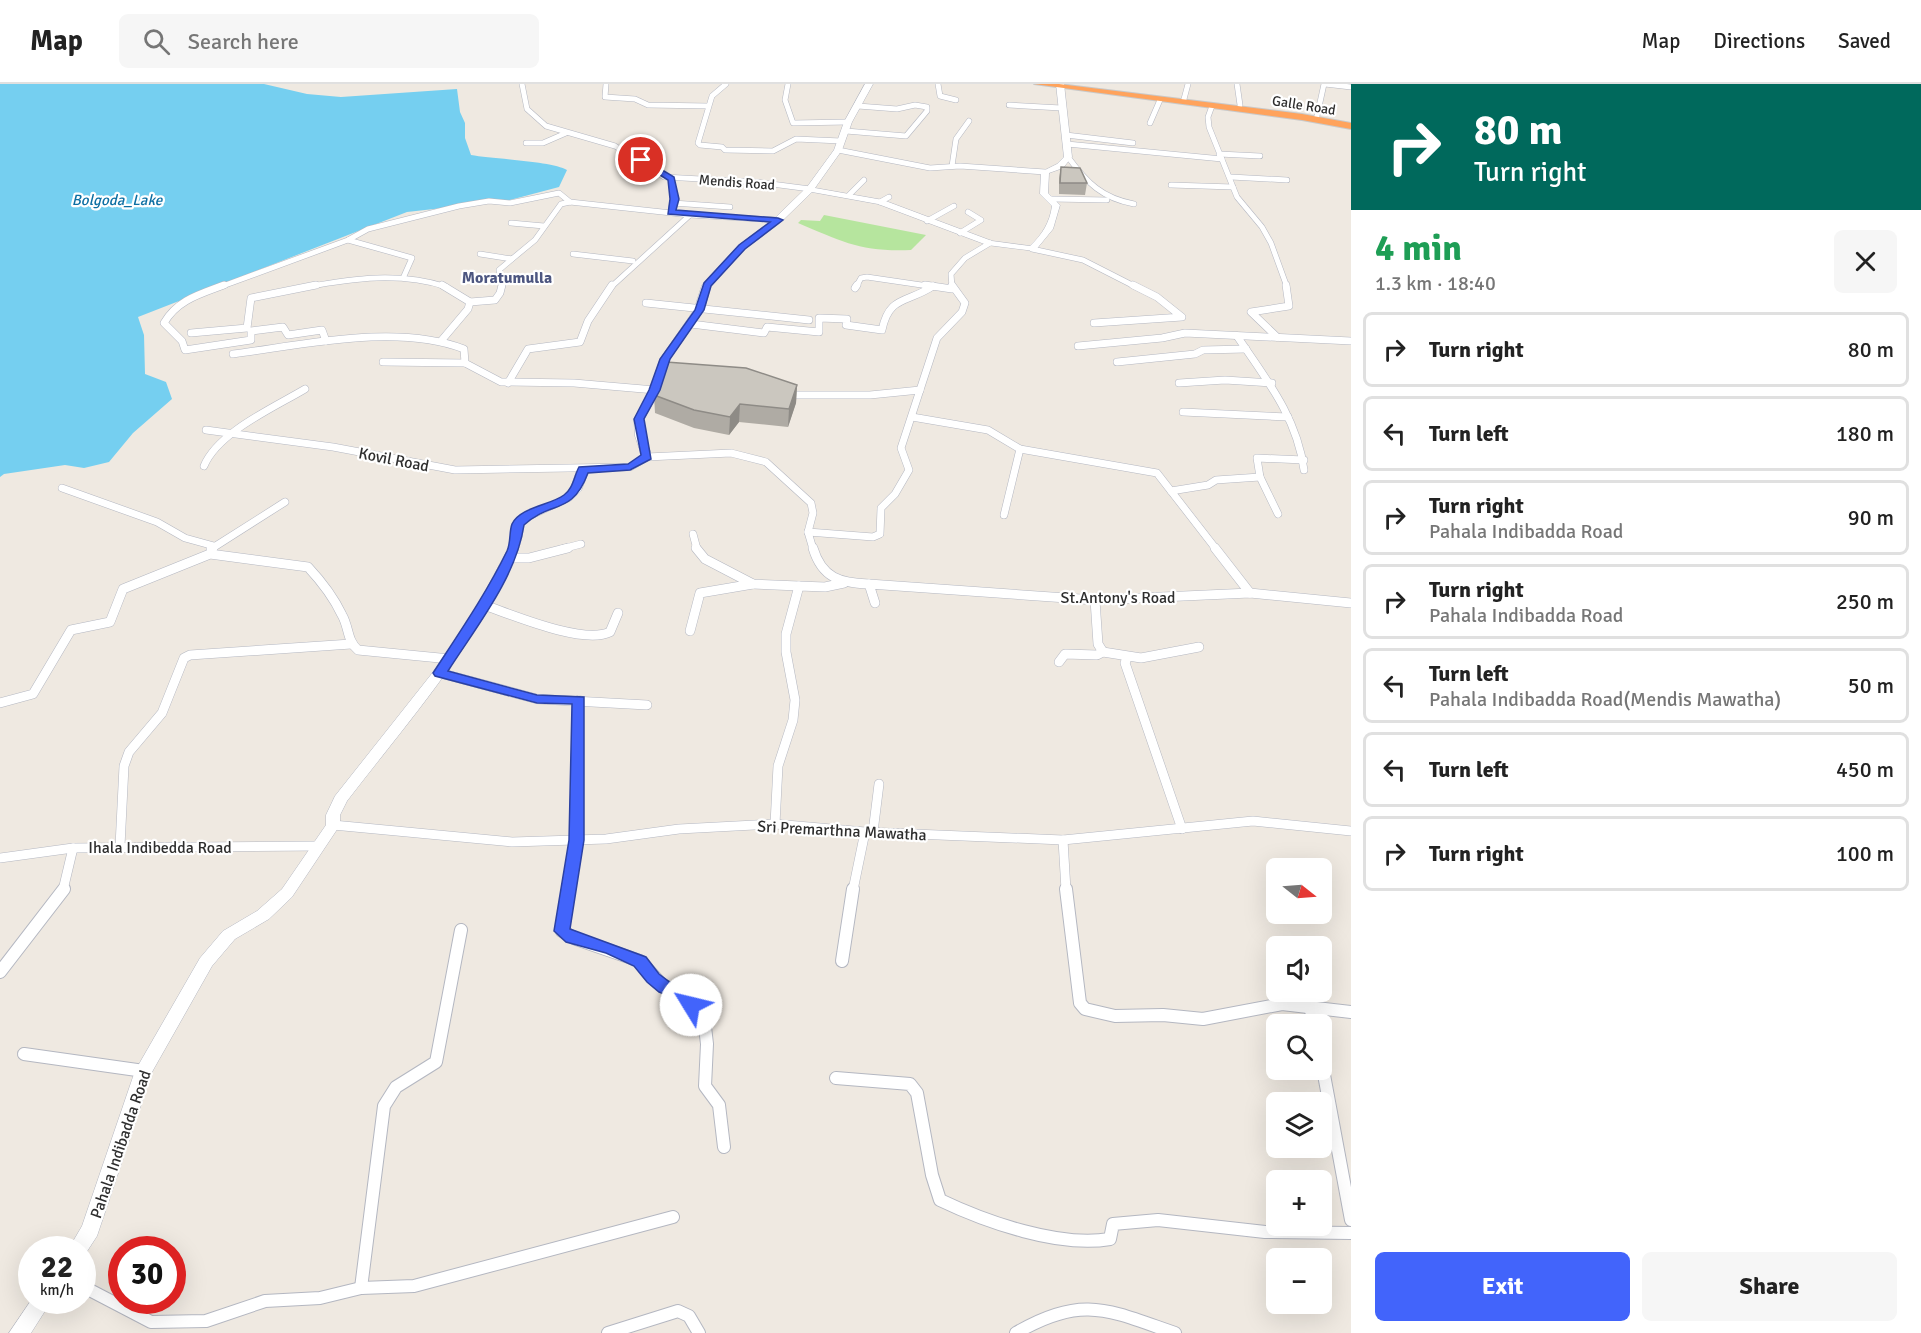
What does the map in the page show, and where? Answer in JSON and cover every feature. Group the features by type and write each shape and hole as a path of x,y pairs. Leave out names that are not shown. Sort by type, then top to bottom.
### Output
{"highway":[{"name":"Galle Road","path":"1038,84 1240,105 1317,116 1351,124"},
{"name":"Galle Road","path":"1062,85 1351,124"}],"street":[{"name":"Mendis Road","path":"522,84 523,98 533,116 546,126 615,146 671,179 731,180 810,189"},
{"path":"606,84 605,97 635,99 648,105 708,106"},
{"path":"726,84 712,96 698,143 722,147 725,150 755,152 777,150 785,142 796,139 840,146 945,170 952,166 1045,172 1060,166 1068,157"},
{"path":"788,84 785,100 793,123 847,127 906,136 927,111 927,107 915,105 897,109 858,106"},
{"path":"647,457 639,419 655,390 665,359 692,324 707,285 742,247 778,220 810,189 840,146 869,84"},
{"path":"938,84 940,96 956,100"},
{"path":"1184,99 1188,84"},
{"path":"1237,84 1240,105"},
{"path":"1317,116 1325,84 1351,87"},
{"path":"1062,85 1061,108 1068,157 1098,194 1112,200"},
{"path":"1150,123 1160,100"},
{"path":"1009,105 1061,108"},
{"path":"1212,106 1208,123 1233,187 1241,204 1268,235 1287,287 1289,306 1251,312 1277,337"},
{"path":"952,166 956,139 969,121"},
{"path":"526,143 543,143 566,133"},
{"path":"1067,140 1221,156 1260,156"},
{"path":"1067,140 1133,143"},
{"path":"1045,172 1044,194 1052,199 1112,200 1134,204"},
{"path":"1231,177 1287,180"},
{"path":"671,179 673,203 671,213"},
{"path":"849,195 864,180"},
{"path":"1171,185 1233,187"},
{"path":"810,189 880,202 990,243 1083,260 1157,297 1182,316 1196,332"},
{"path":"326,341 322,330 288,335 284,327 251,331 250,339 185,350 182,341 164,323 171,310 189,298 348,240 368,229 489,201 510,203 559,193 570,202"},
{"path":"880,202 889,197"},
{"path":"1032,249 1044,240 1056,210 1052,199"},
{"path":"191,333 247,328 251,298 330,284 404,276 447,285 458,290 470,302 491,303 498,297 503,278 499,270 535,240 561,204 570,202 690,215 778,220"},
{"path":"673,203 730,207"},
{"path":"927,221 954,206"},
{"path":"960,233 981,220 968,212"},
{"path":"508,383 528,349 580,342 586,320 633,261 664,240 690,215"},
{"path":"511,224 544,226"},
{"path":"348,240 412,258 404,276"},
{"path":"951,289 951,274 956,265 990,243"},
{"path":"480,254 512,259"},
{"path":"573,254 633,261"},
{"path":"808,532 873,537 880,534 881,508 898,488 909,470 901,448 937,338 962,312 965,303 951,289 933,286 861,278 855,288"},
{"path":"692,324 764,333 767,327 819,332 819,318 828,318 847,319 846,325 882,330 886,312 893,303 927,292 933,286"},
{"path":"441,341 468,309 470,302"},
{"path":"646,303 809,320"},
{"path":"1094,323 1182,316"},
{"path":"1078,346 1196,332 1351,341"},
{"path":"1237,336 1272,383 1304,460 1304,470"},
{"path":"233,354 326,341 392,338 456,344 464,349 465,363"},
{"path":"1117,362 1195,354 1203,350 1246,349"},
{"path":"383,362 465,363 501,382 508,383 574,383 655,390"},
{"path":"661,373 672,374"},
{"path":"1179,383 1225,380 1272,383"},
{"path":"204,466 207,456 233,434 305,389"},
{"path":"774,390 793,397 870,395 920,390"},
{"path":"1183,412 1288,417"},
{"path":"912,417 988,430 1020,449 1157,473 1250,593"},
{"name":"Kovil Road","path":"206,430 333,447 454,470 583,470"},
{"path":"1004,515 1020,449"},
{"path":"583,470 630,467 647,457 731,453 766,462 811,503 813,513 808,532 818,564 844,584"},
{"path":"1278,514 1260,477 1257,458 1304,460"},
{"name":"Pahala Indibadda Road","path":"86,1236 144,1071 206,962 229,935 263,915 287,893 333,825 333,815 340,799 440,673 484,605 514,547 518,524 525,518 568,498 575,491 583,470"},
{"path":"1171,491 1208,485 1216,480 1260,477"},
{"path":"62,488 157,522 212,550 286,562 313,570 328,589 344,618 351,644 358,651 450,659"},
{"path":"0,703 33,694 71,630 110,622 123,589 212,550 285,502"},
{"path":"693,534 697,550 705,559 753,584"},
{"path":"509,558 529,558 581,544"},
{"path":"690,631 700,593 753,584 825,587 869,584 875,603"},
{"name":"St.Antony's Road","path":"869,584 1095,600 1250,593 1351,603"},
{"path":"775,824 778,766 793,720 795,700 786,652 786,634 799,586"},
{"path":"1095,600 1098,644 1103,652"},
{"path":"484,605 579,634 606,635 611,632 618,614"},
{"path":"120,846 124,766 129,752 162,713 184,658 264,648 351,644"},
{"path":"1059,662 1065,654 1097,655 1103,652 1127,658 1161,655 1199,647"},
{"path":"1127,658 1125,663 1182,829"},
{"path":"440,673 537,699 647,705"},
{"path":"579,700 577,840 562,931 572,938 611,948 640,962 665,988 688,996 691,1005 704,1022 705,1086 714,1093 718,1101 724,1147"},
{"path":"842,961 879,784"},
{"name":"Sri Premarthna Mawatha","path":"333,825 512,842 606,839 679,829 775,824 869,832 1063,840 1182,829 1199,824 1253,821 1351,831"},
{"path":"1063,840 1067,898 1080,1003 1085,1009 1115,1016 1162,1015 1203,1019 1282,1004 1351,1012"},
{"name":"Ihala Indibedda Road","path":"0,858 73,848 120,846 320,846"},
{"path":"0,972 63,892 73,848"},
{"path":"361,1288 384,1106 396,1088 436,1062 461,930"},
{"path":"1310,1006 1312,1014"},
{"path":"24,1054 144,1071"},
{"path":"837,1078 910,1084 917,1094 932,1175 940,1200 961,1210 1029,1232 1093,1242 1110,1239 1113,1224 1141,1219 1308,1234 1351,1233"},
{"path":"1325,1080 1351,1220"},
{"path":"96,1294 151,1322 206,1321 265,1301 320,1298 361,1288 414,1286 674,1217"},
{"path":"1016,1333 1041,1317 1065,1308 1094,1307 1175,1333"},
{"path":"608,1333 678,1311 689,1316 699,1333"},
{"path":"19,1333 32,1314"}],"green space":[{"path":"824,215 926,235 911,250 879,249 840,240 798,223 801,220 820,221"}],"water":[{"name":"Bolgoda_Lake","path":"0,84 264,84 307,94 341,97 457,89 460,112 465,123 465,138 471,155 536,162 567,170 559,187 506,201 407,212 138,317 144,335 145,374 166,382 172,399 133,433 109,462 84,468 65,465 4,474 0,477"}],"building":[{"path":"1061,167 1080,168 1087,183 1060,183"},
{"path":"666,362 746,368 797,385 789,409 740,404 730,417 694,410 654,395"}],"district":[{"name":"Moratumulla","path":"507,277"}],"route":[{"path":"641,160 664,177 671,179 674,199 670,209 671,213 778,220 742,247 707,285 692,324 665,359 655,390 639,419 640,436 647,457 630,467 583,470 575,491 568,498 525,518 518,524 514,547 501,574 440,673 537,699 579,700 580,764 577,840 562,931 572,938 611,948 625,957 640,962 665,988 688,996 691,1005"}]}
